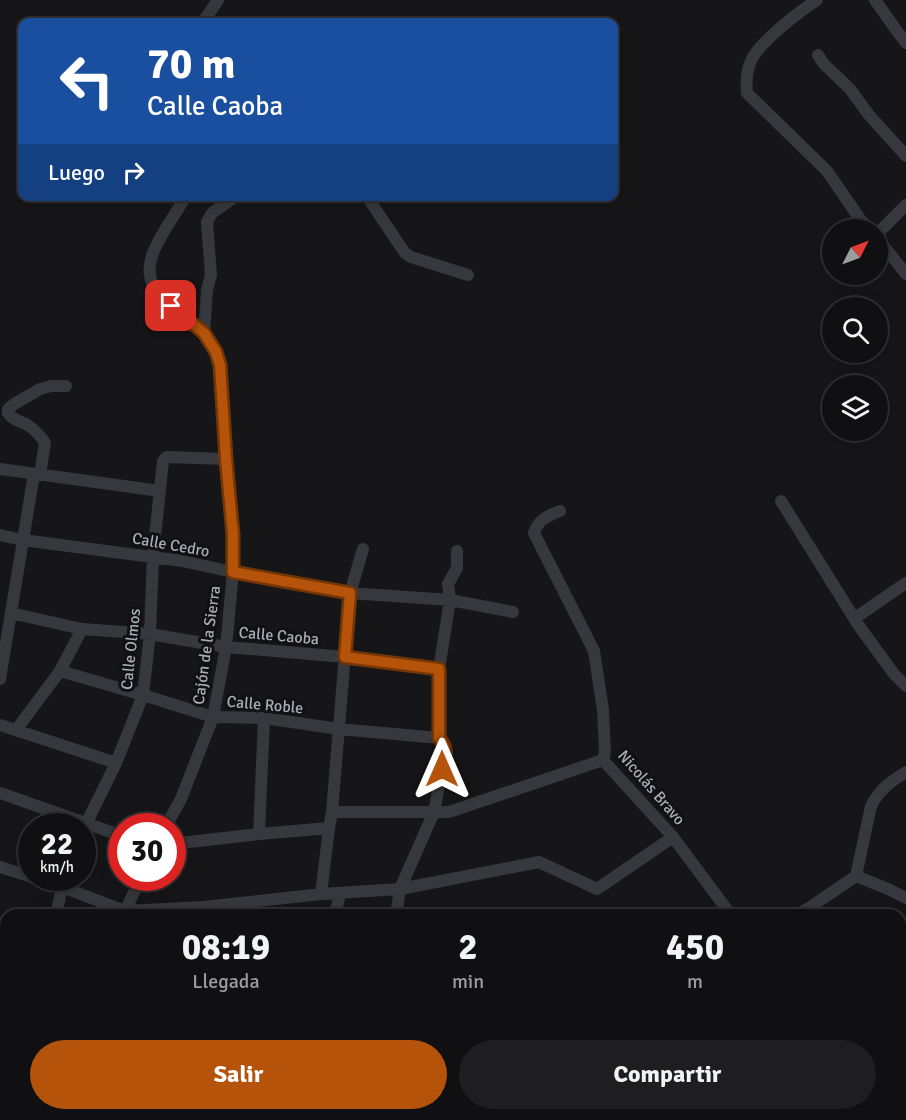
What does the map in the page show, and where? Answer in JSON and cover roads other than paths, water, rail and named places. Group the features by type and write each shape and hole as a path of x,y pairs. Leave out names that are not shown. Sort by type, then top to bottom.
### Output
{"street":[{"path":"206,18 218,0"},
{"path":"817,0 759,48 751,61 746,84 747,93 827,171 860,219"},
{"path":"875,0 906,43"},
{"path":"818,55 906,156"},
{"path":"183,201 153,254 150,268 151,281 161,296 204,333"},
{"path":"204,333 207,290 211,275 207,222 212,213 229,201"},
{"path":"370,201 405,253 468,275"},
{"path":"888,223 906,205"},
{"path":"888,252 906,274"},
{"name":"Cajón de la Sierra","path":"173,813 181,799 213,717 226,647 233,572 233,535 220,365 216,352 204,333"},
{"path":"0,679 23,540 45,443 28,425 11,418 8,409 40,389 66,386"},
{"name":"Calle Olmos","path":"91,813 116,763 143,694 150,634 153,556 165,458 226,459"},
{"path":"0,469 160,491"},
{"path":"781,501 859,626 894,674 905,683"},
{"name":"Nicolás Bravo","path":"560,511 540,521 534,533 594,651 603,710 605,752 603,760 673,837 727,909"},
{"name":"Calle Cedro","path":"0,534 23,540 153,556 350,593 450,600 513,612"},
{"path":"321,894 332,812 350,593 363,549"},
{"path":"397,909 400,889 434,812 446,748 439,738 439,669 450,600 448,584 457,568 457,551"},
{"path":"855,618 906,583"},
{"name":"Calle Caoba","path":"11,613 82,629 150,634 226,647 345,657 439,669"},
{"path":"16,730 60,671 82,629"},
{"name":"Calle Roble","path":"60,671 143,694 213,717 264,718 339,729 439,738"},
{"path":"259,834 264,718"},
{"path":"0,725 116,763"},
{"path":"332,812 449,812 603,760"},
{"path":"807,909 856,876 871,806 885,786 906,772"},
{"path":"0,794 47,813"},
{"path":"186,842 329,828"},
{"path":"217,909 321,894 400,889 539,862 597,889 673,837"},
{"path":"0,867 18,872"},
{"path":"856,876 906,898"},
{"path":"57,909 62,891"},
{"path":"81,891 116,909"},
{"path":"126,909 135,891"},
{"path":"336,909 340,894"}]}
